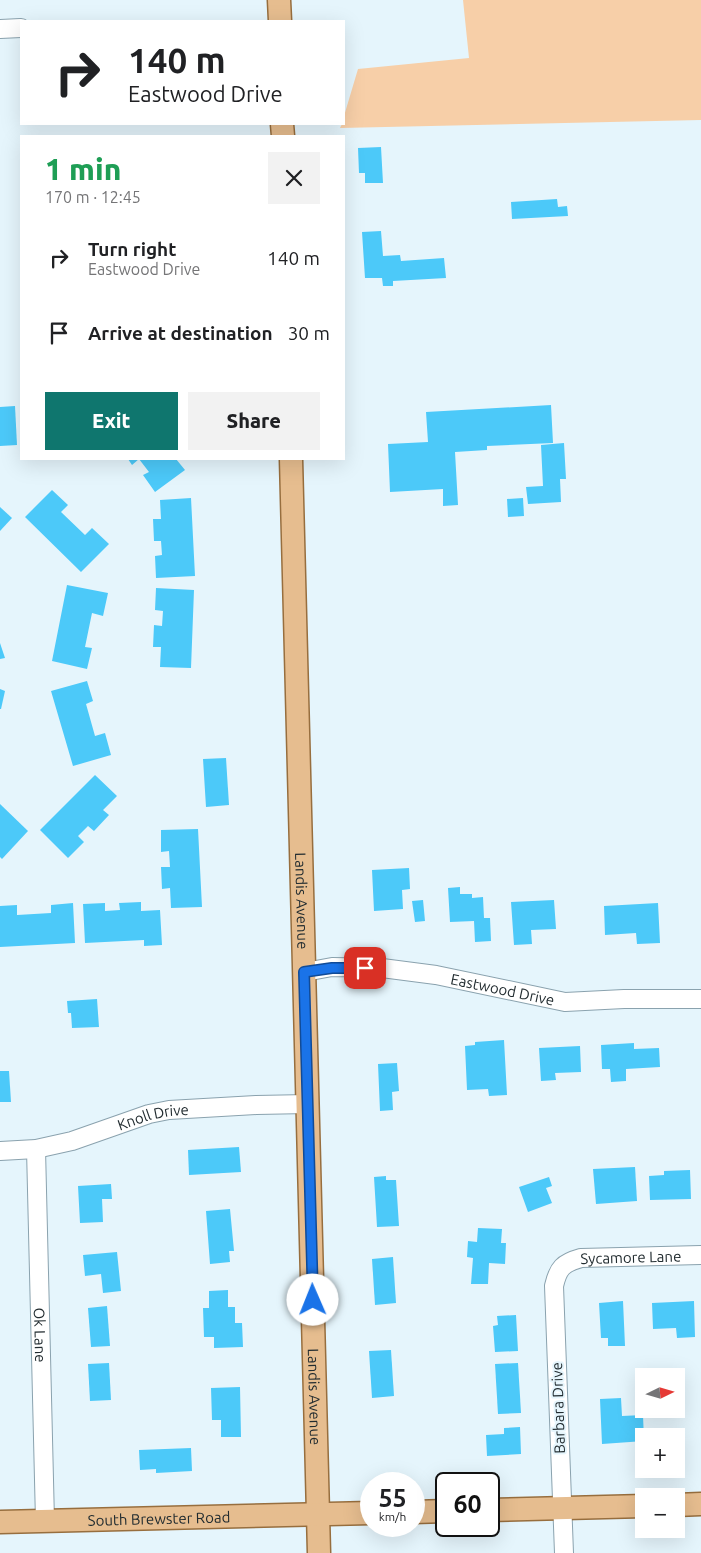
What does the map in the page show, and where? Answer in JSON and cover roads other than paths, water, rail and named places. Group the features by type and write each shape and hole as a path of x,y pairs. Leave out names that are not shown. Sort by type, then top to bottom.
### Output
{"main road":[{"path":"279,0 280,20"},
{"name":"Landis Avenue","path":"291,460 319,1553"},
{"path":"685,1505 701,1504"},
{"path":"500,1510 635,1506"},
{"name":"South Brewster Road","path":"0,1522 360,1513"}],"street":[{"path":"0,29 20,28"},
{"name":"Eastwood Drive","path":"304,972 332,968 382,968 436,975 565,1002 701,999"},
{"name":"Knoll Drive","path":"0,1151 36,1149 72,1141 149,1114 162,1112 200,1108 308,1104"},
{"name":"Ok Lane","path":"36,1149 45,1521"},
{"name":"Sycamore Lane","path":"563,1265 569,1261 581,1258 701,1255"},
{"name":"Barbara Drive","path":"563,1265 556,1275 554,1286 564,1553"}]}
